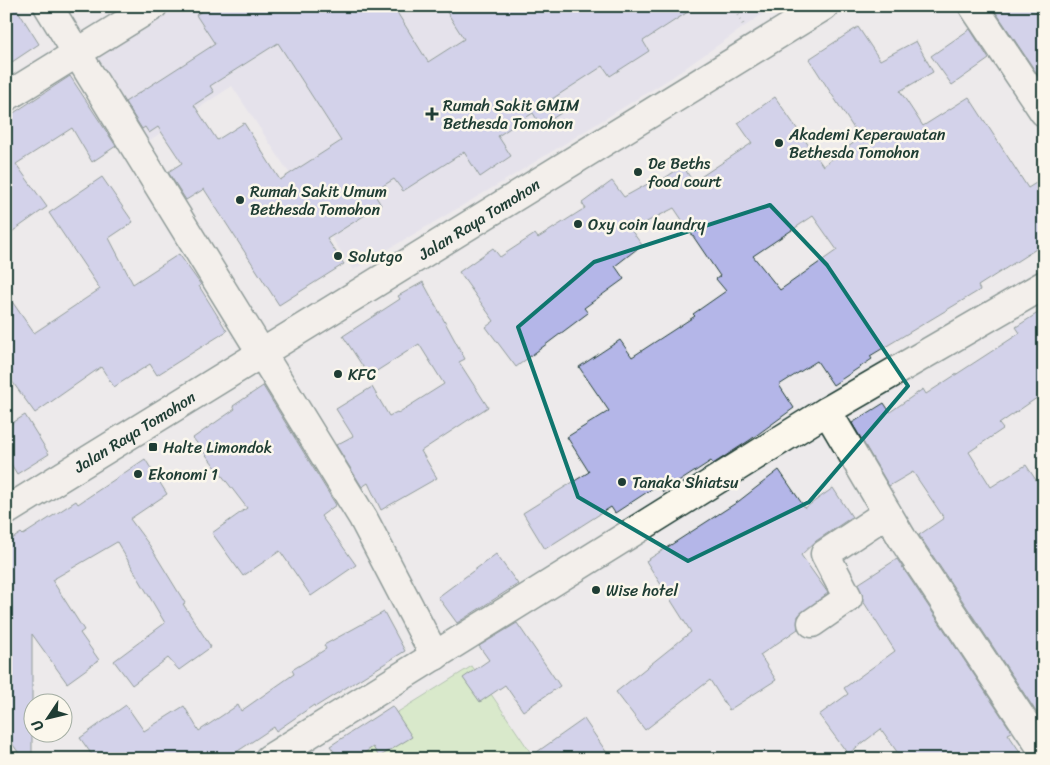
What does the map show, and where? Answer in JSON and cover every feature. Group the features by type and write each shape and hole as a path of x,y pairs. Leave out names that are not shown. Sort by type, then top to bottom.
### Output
{"main road":[{"path":"48,6 363,518 435,656"},
{"path":"6,97 153,6"},
{"name":"Jalan Raya Tomohon","path":"6,511 824,6"},
{"path":"973,6 1044,112"},
{"path":"268,759 827,412 1044,285"},
{"path":"827,412 888,513 1042,747"},
{"path":"812,623 848,598 825,554 888,513"}],"highlighted area":[{"path":"770,205 827,265 908,386 809,502 688,561 578,497 518,327 594,262"}],"shaded area":[{"name":"Rumah Sakit GMIM Bethesda Tomohon","path":"166,6 774,6 671,78 504,181 353,270 232,86 144,144 90,54"}],"green space":[{"path":"472,666 535,759 322,759"}],"building":[{"path":"6,6 15,6 39,44 6,66"},
{"name":"Rumah Sakit GMIM Bethesda Tomohon","path":"209,6 393,6 428,62 464,39 443,6 697,6 643,41 649,51 610,76 603,66 552,99 561,113 541,126 533,113 498,136 511,156 480,177 464,152 403,191 394,179 373,192 381,205 327,239 344,264 279,305 204,189 186,200 168,172 182,163 158,127 149,133 145,127 142,129 125,102 215,44 196,15","holes":["278,43 341,141 280,180 244,123 217,140 194,105 214,92 210,86"]},
{"path":"1002,6 1044,6 1044,84 995,11"},
{"path":"858,27 880,60 916,41 933,72 900,91 923,126 969,97 1028,188 1044,178 1044,244 978,286 980,290 870,356 872,359 833,385 817,361 779,385 794,408 750,440 713,464 711,461 663,492 658,485 615,513 611,507 545,549 523,513 589,472 567,437 609,411 579,367 620,340 632,357 695,316 693,314 726,291 716,279 720,276 674,208 631,230 642,245 615,266 624,279 584,308 588,313 516,367 486,327 494,321 459,272 493,248 500,257 535,234 538,238 585,208 582,203 612,181 624,197 653,181 654,185 683,166 693,182 752,143 738,123 775,97 823,166 860,138 809,59","holes":["813,216 837,250 780,290 753,256"]},
{"path":"970,29 989,59 952,85 931,56"},
{"path":"70,76 116,146 92,162 72,128 16,164 47,207 6,236 6,118"},
{"path":"102,177 133,222 109,238 133,284 179,254 201,285 199,286 227,331 157,375 150,364 114,387 101,367 35,413 6,373 6,293 34,333 100,289 49,213"},
{"path":"423,282 465,359 459,362 488,407 421,451 437,478 381,510 368,483 362,487 336,445 353,436 336,409 372,387 389,416 398,413 444,384 419,344 369,376 343,336 400,299 398,296"},
{"path":"1044,309 1044,393 999,424 1003,429 969,452 991,487 1026,465 1044,492 1044,709 1037,713 919,535 944,518 913,472 889,486 852,423 884,403 890,412 923,389 926,394 1020,333 1016,327"},
{"path":"263,386 336,505 321,516 356,565 311,596 280,551 243,576 212,533 247,508 193,438 235,409 233,406"},
{"path":"25,415 49,454 17,474 6,456 6,427"},
{"path":"145,459 167,494 130,519 150,546 185,603 183,604 211,647 179,670 168,658 132,685 114,661 165,623 117,542 52,580 84,630 80,633 99,660 67,683 32,634 32,692 22,692 22,742 32,742 32,759 23,759 6,735 6,543 21,533 23,535 76,501 78,504"},
{"path":"779,470 805,508 833,488 852,517 816,541 801,555 828,593 798,616 798,629 760,655 776,680 729,710 710,680 645,730 616,692 691,632 646,561 739,501"},
{"path":"496,554 518,584 457,623 438,597"},
{"path":"897,559 1012,732 1008,734 1025,759 902,759 881,729 848,754 819,715 848,694 844,688 895,651 863,601 858,584"},
{"path":"384,612 405,651 315,707 314,705 276,731 274,727 226,759 95,759 80,738 126,705 144,731 184,706 199,731 238,705 241,711 294,674 292,670 326,649 324,645"},
{"path":"517,623 560,686 523,711 505,685 480,702 463,678 489,660 479,646"},
{"path":"392,706 412,737 379,757 373,747 355,759 339,759 330,746"},
{"path":"584,719 611,759 527,759"}],"place":[{"name":"Rumah Sakit GMIM Bethesda Tomohon","path":"432,114"},
{"name":"Akademi Keperawatan Bethesda Tomohon","path":"779,143"},
{"name":"De Beths food court","path":"638,172"},
{"name":"Rumah Sakit Umum Bethesda Tomohon","path":"240,200"},
{"name":"Oxy coin laundry","path":"578,224"},
{"name":"Solutgo","path":"338,256"},
{"name":"KFC","path":"338,374"},
{"name":"Halte Limondok","path":"153,447"},
{"name":"Ekonomi 1","path":"138,474"},
{"name":"Tanaka Shiatsu","path":"622,482"},
{"name":"Wise hotel","path":"596,590"}]}
